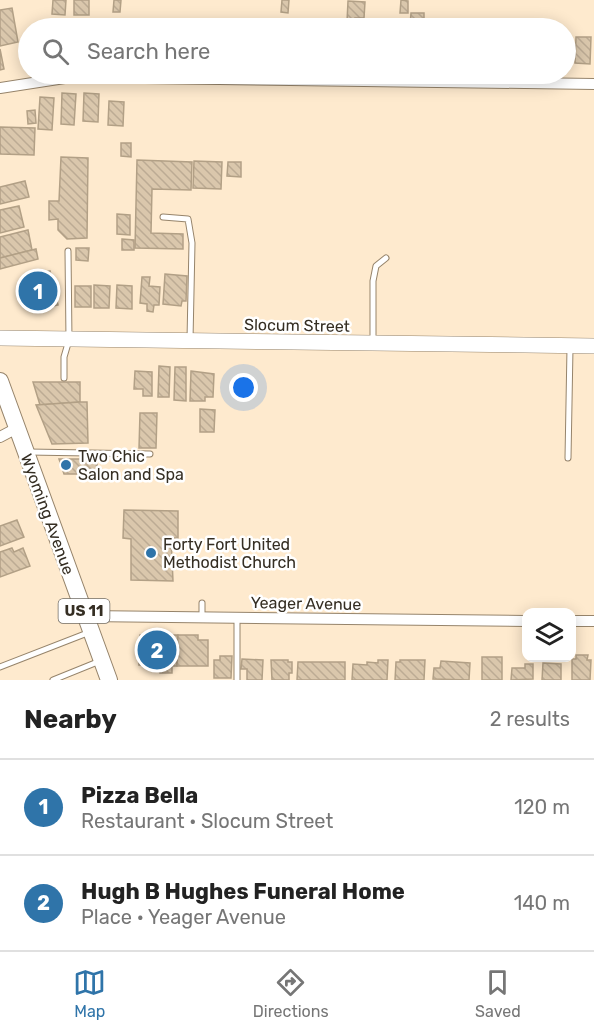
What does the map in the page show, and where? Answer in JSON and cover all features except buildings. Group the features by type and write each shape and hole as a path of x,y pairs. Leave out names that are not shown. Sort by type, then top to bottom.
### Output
{"main road":[{"name":"Wyoming Avenue","path":"0,381 109,680"}],"street":[{"path":"0,88 26,84"},
{"path":"576,84 594,84"},
{"name":"Slocum Street","path":"0,338 594,346"},
{"path":"0,437 17,428"},
{"name":"Yeager Avenue","path":"88,624 202,617 522,621"},
{"path":"576,621 594,621"}],"lane":[{"path":"163,217 188,219 192,243 190,341"},
{"path":"64,378 64,357 69,340 68,251"},
{"path":"373,344 373,281 376,266 386,258"},
{"path":"568,458 570,346"},
{"path":"26,452 150,454"},
{"path":"202,603 202,617"},
{"path":"237,618 237,680"},
{"path":"0,667 88,624"},
{"path":"53,680 102,661"}],"place":[{"name":"Pizza Bella","path":"38,291"},
{"name":"Two Chic Salon and Spa","path":"66,465"},
{"name":"Forty Fort United Methodist Church","path":"151,553"},
{"name":"Hugh B Hughes Funeral Home","path":"157,650"}]}
